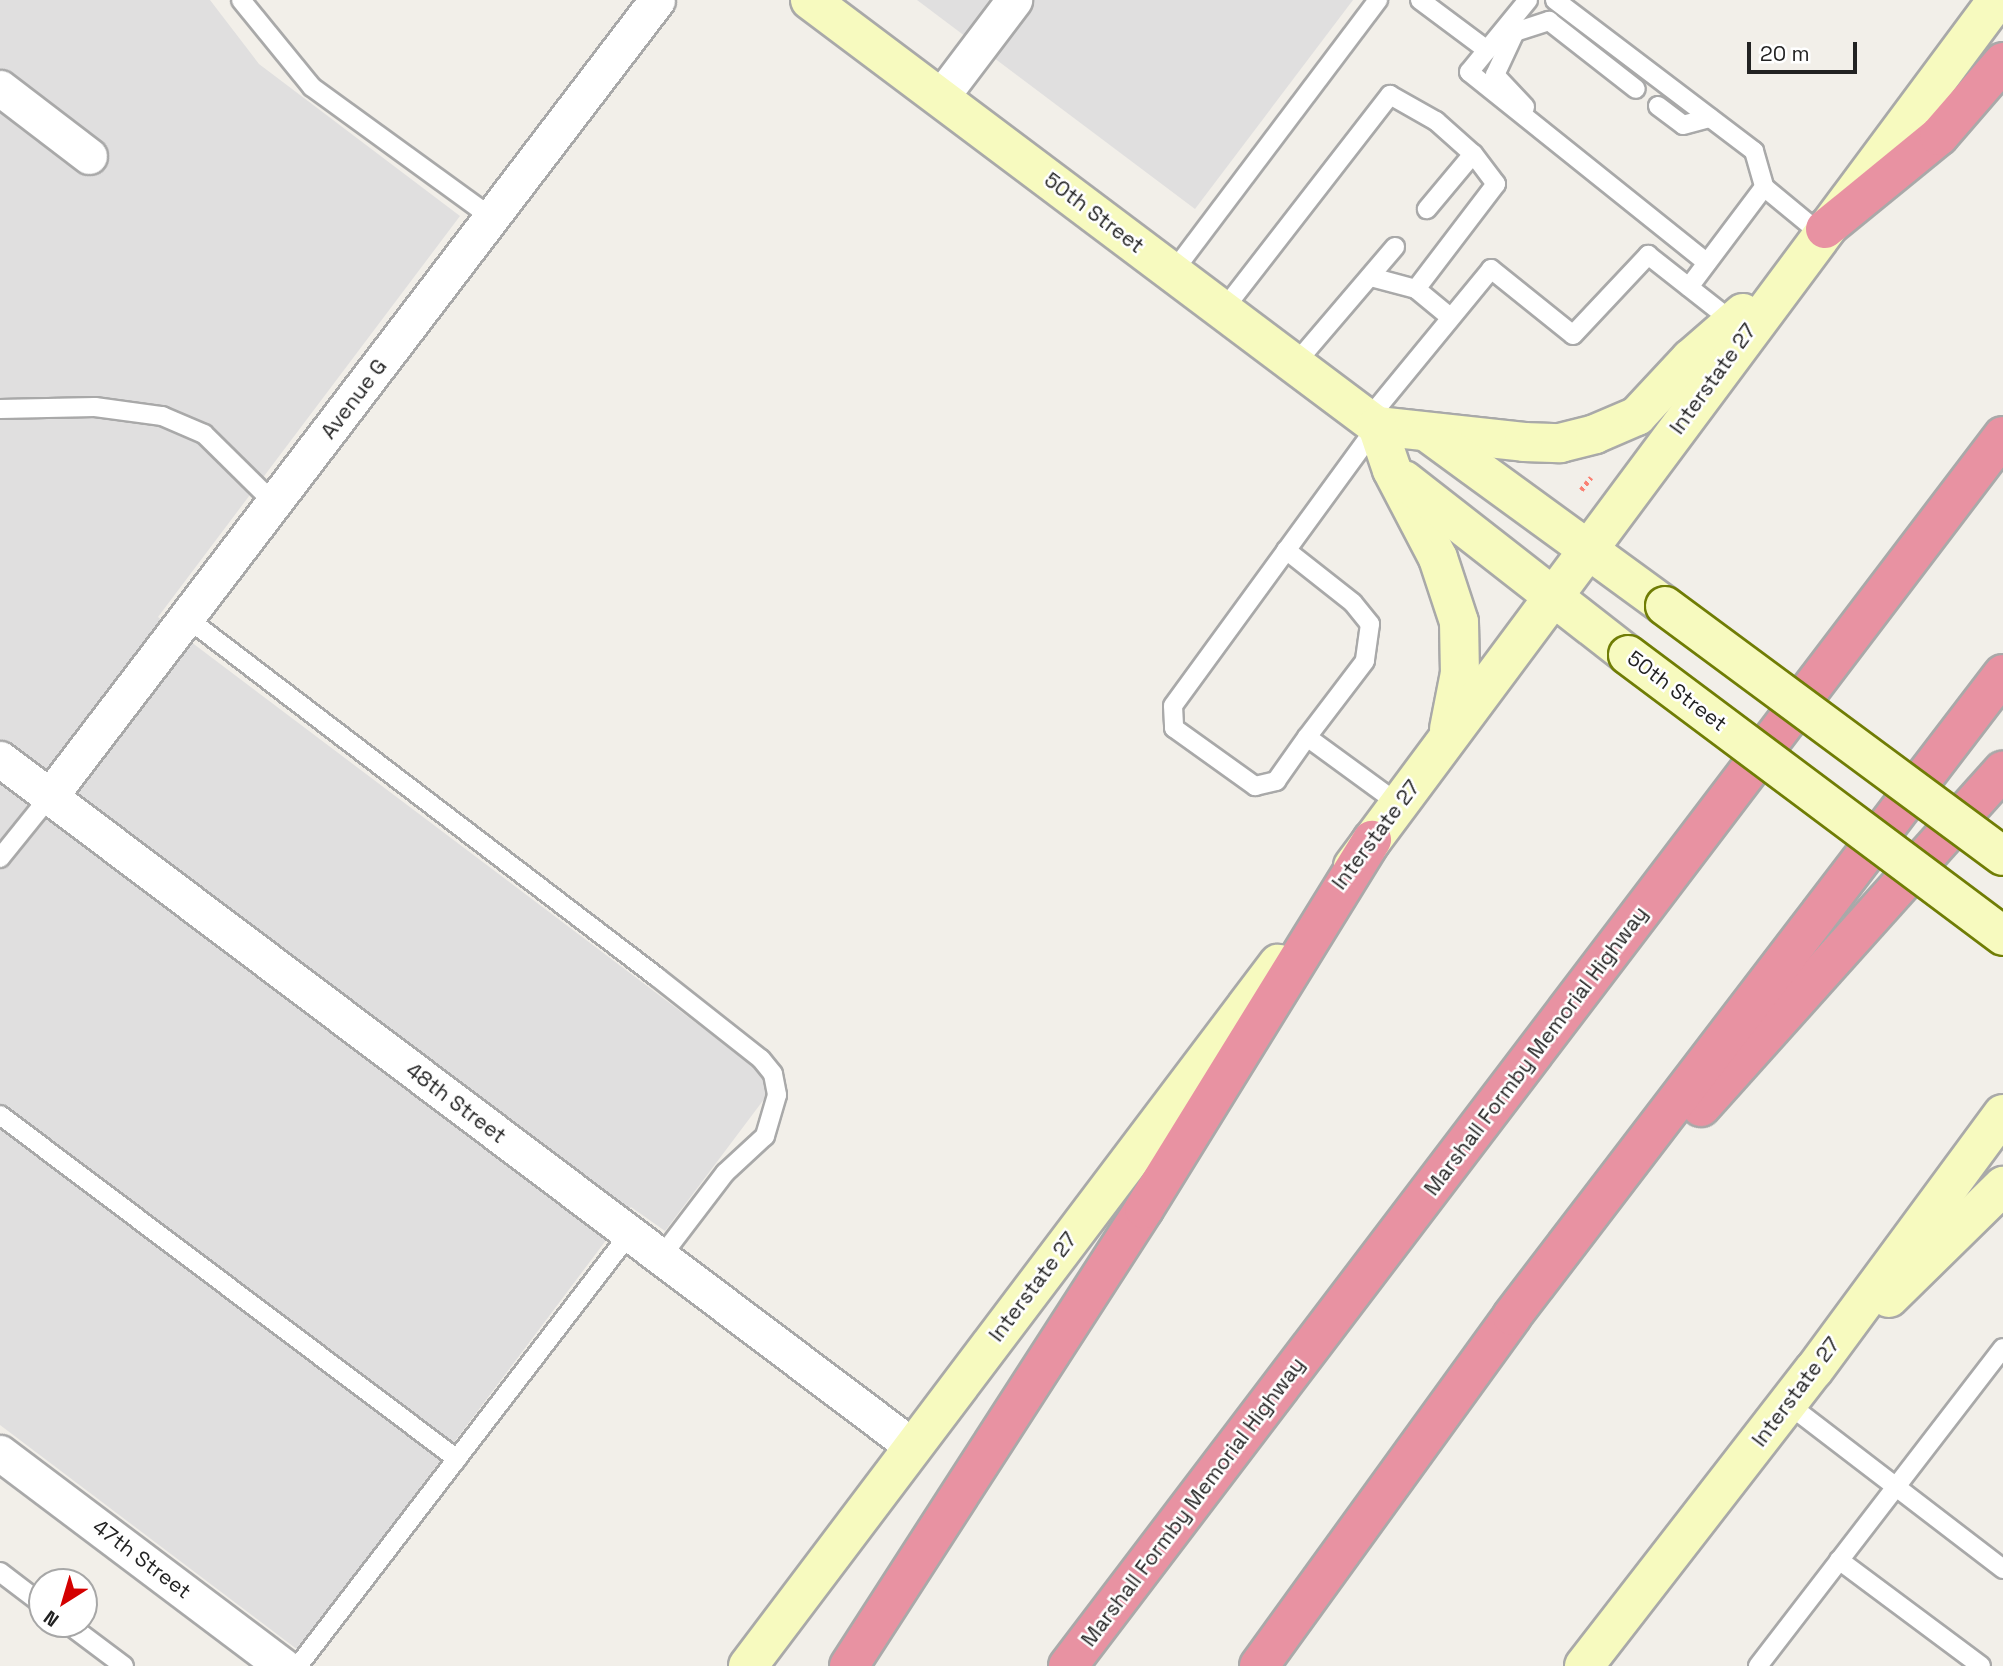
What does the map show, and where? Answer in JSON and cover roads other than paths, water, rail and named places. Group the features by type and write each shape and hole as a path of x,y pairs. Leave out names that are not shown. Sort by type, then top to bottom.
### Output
{"highway":[{"path":"1823,231 1939,136 2003,62"},
{"name":"Marshall Formby Memorial Highway","path":"1068,1666 2003,436"},
{"path":"1259,1666 1512,1316 2003,674"},
{"path":"1512,1316 2003,771"},
{"path":"849,1666 1144,1209 1372,840"}],"main road":[{"name":"50th Street","path":"810,0 1373,422"},
{"name":"Interstate 27","path":"748,1666 1399,804 1997,0"},
{"path":"1446,741 1460,673 1459,622 1438,558 1392,470 1373,422 1489,439 1560,443 1619,425 1637,416 1690,359 1793,271"},
{"path":"1420,427 1588,548 2003,856"},
{"name":"50th Street","path":"1392,470 1629,655 2003,936"},
{"name":"Interstate 27","path":"1584,1666 1814,1370 2003,1114"},
{"path":"1814,1370 2003,1186"}],"street":[{"name":"Avenue G","path":"50,796 657,0"},
{"path":"940,98 1014,0"},
{"path":"0,88 89,156"},
{"name":"48th Street","path":"0,759 912,1446"},
{"name":"47th Street","path":"0,1453 283,1666"}],"lane":[{"path":"241,0 312,87 492,218"},
{"path":"1173,272 1378,0"},
{"path":"1420,0 1487,50"},
{"path":"1528,0 1469,72 1556,145 1707,263"},
{"path":"1555,0 1754,152 1764,187 1823,231"},
{"path":"1556,145 1553,132 1495,75 1514,33 1549,20 1636,89"},
{"path":"1224,309 1390,95 1436,121 1473,155 1496,184 1416,289"},
{"path":"1658,106 1683,125 1710,118"},
{"path":"1427,209 1473,155"},
{"path":"1689,287 1764,187"},
{"path":"1295,364 1395,247"},
{"path":"1286,551 1353,603 1370,624 1365,661 1276,781 1255,786 1174,728 1173,706 1286,551 1373,422 1450,317 1491,269 1573,335 1648,255 1733,321"},
{"path":"1371,277 1416,289 1450,317"},
{"path":"0,409 95,407 162,416 204,434 274,503"},
{"path":"187,618 667,985 761,1059 773,1074 777,1095 765,1136 725,1173 661,1257"},
{"path":"1307,737 1399,804"},
{"path":"0,858 50,796"},
{"path":"0,1115 457,1459"},
{"path":"298,1666 630,1233"},
{"path":"1758,1666 1839,1560 1897,1490 2003,1348"},
{"path":"1787,1404 2003,1569"},
{"path":"1839,1560 1981,1666"},
{"path":"0,1573 28,1594"},
{"path":"87,1638 124,1666"}]}
